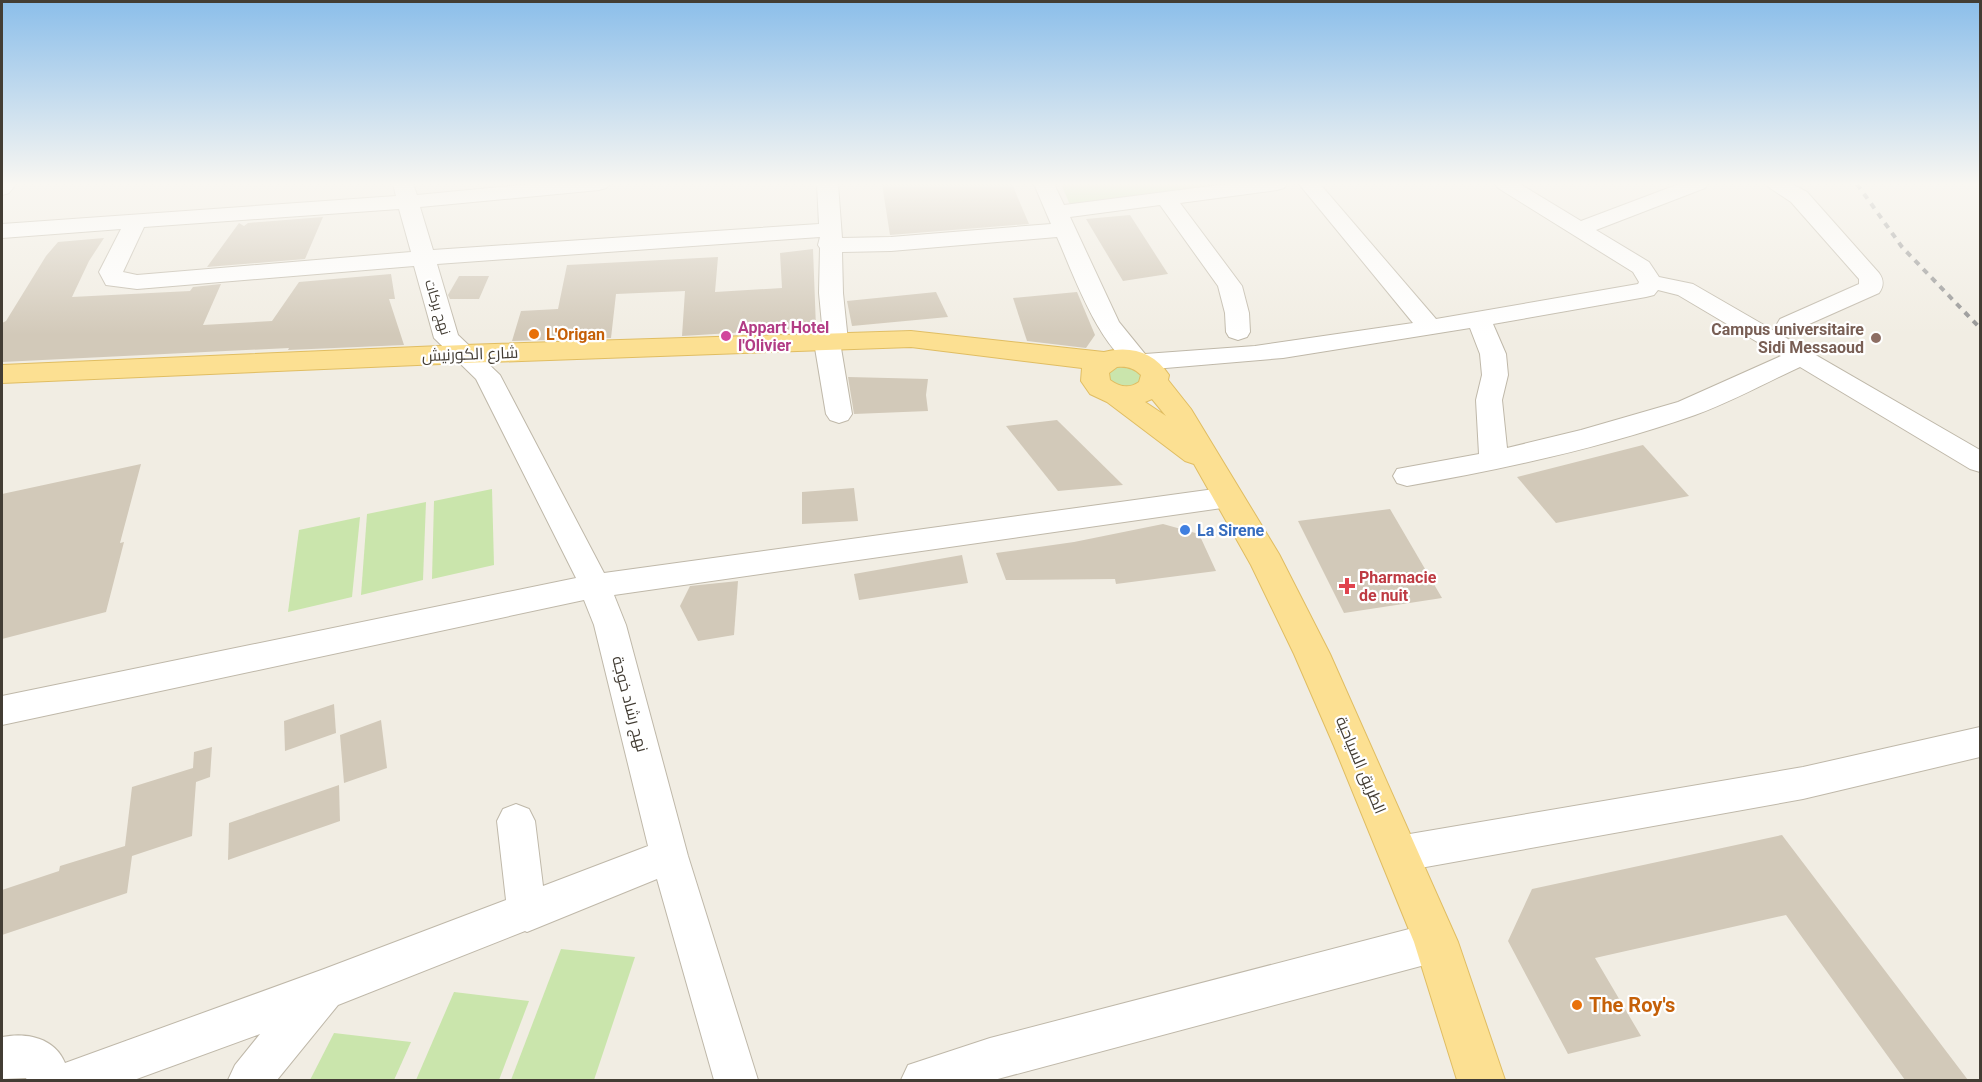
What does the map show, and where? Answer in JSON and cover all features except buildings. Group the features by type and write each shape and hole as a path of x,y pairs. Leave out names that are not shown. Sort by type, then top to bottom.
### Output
{"main road":[{"name":"شارع الكورنيش","path":"2,374 464,354 911,339 957,342 1127,373"},
{"name":"الطريق السياحية","path":"1127,373 1210,464 1267,563 1312,654 1436,942 1481,1080"}],"street":[{"path":"129,234 114,263 111,272 114,280 137,282 423,258 830,238 891,244 961,234"},
{"name":"نهج بركات","path":"416,234 446,338 464,354"},
{"path":"830,234 831,341 839,414"},
{"path":"1067,234 1108,324 1127,373 1479,320 1648,286 1685,289 1980,462"},
{"path":"1193,234 1230,286 1237,313 1238,332"},
{"path":"1351,234 1430,328"},
{"path":"1588,234 1641,267 1648,286"},
{"path":"1789,324 1871,288 1872,278 1833,234"},
{"path":"1479,320 1493,354 1495,375 1489,400 1494,460"},
{"name":"نهج رشاد خوجة","path":"464,354 487,375 594,586 610,625 669,856 736,1080"},
{"path":"1407,476 1494,460 1584,439 1687,408 1801,357"},
{"path":"2,711 594,586 1229,497"},
{"path":"1398,854 1803,783 1980,742"},
{"path":"516,821 527,913"},
{"path":"76,1080 324,990 669,856"},
{"path":"923,1080 1012,1054 1436,942"},
{"path":"250,1080 324,990"},
{"path":"2,1058 20,1055 34,1057 44,1064 49,1080"}],"green space":[{"path":"1126,364 1146,375 1136,389 1112,385 1107,372 1112,367"},
{"path":"492,489 494,565 432,579 434,501"},
{"path":"426,502 423,580 361,595 367,514"},
{"path":"360,517 352,597 288,612 299,530"},
{"path":"561,949 635,957 594,1080 511,1080"},
{"path":"454,992 529,1001 499,1080 416,1080"},
{"path":"334,1033 411,1042 394,1080 310,1080"}],"railway":[{"path":"1893,234 1902,247 1980,328"}],"place":[{"name":"L'Origan","path":"534,334"},
{"name":"Appart Hotel l'Olivier","path":"726,336"},
{"name":"Campus universitaire Sidi Messaoud","path":"1876,338"},
{"name":"La Sirene","path":"1185,530"},
{"name":"Pharmacie de nuit","path":"1347,586"},
{"name":"The Roy's","path":"1577,1005"}]}
